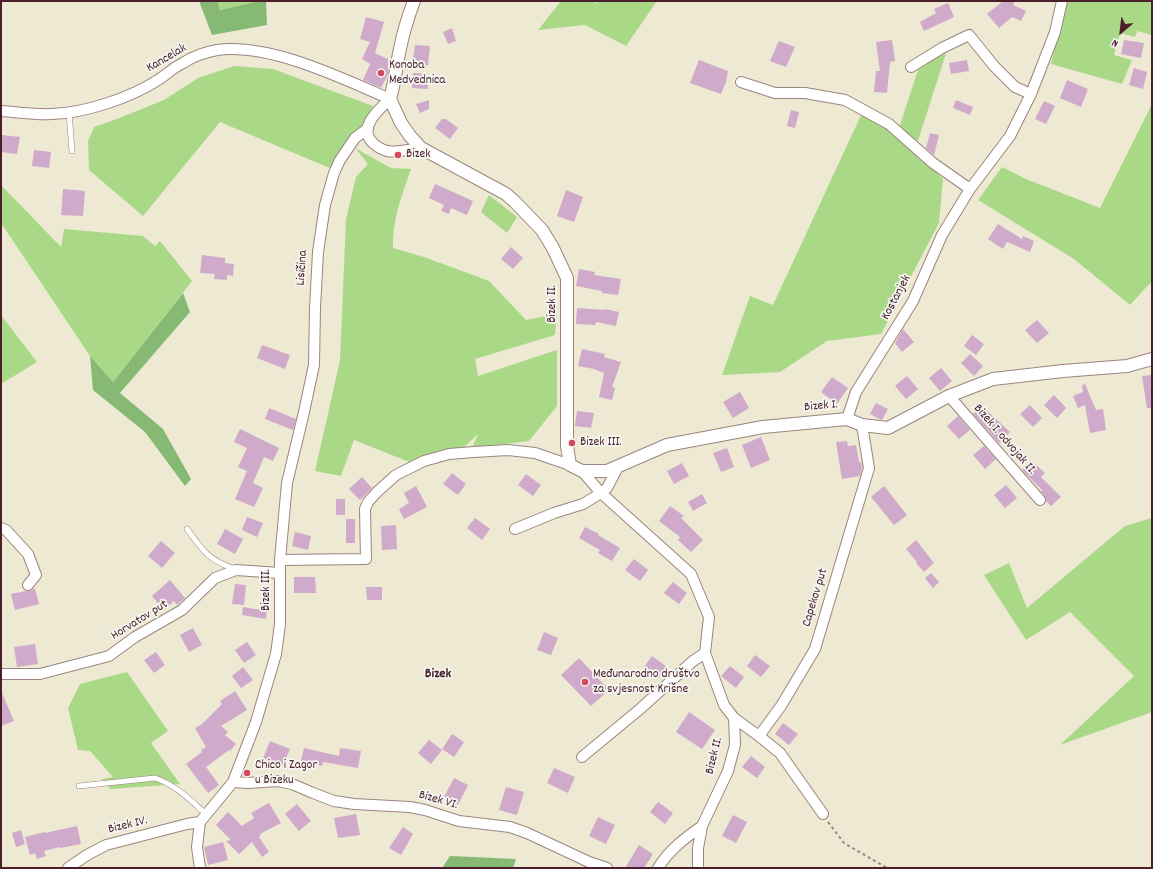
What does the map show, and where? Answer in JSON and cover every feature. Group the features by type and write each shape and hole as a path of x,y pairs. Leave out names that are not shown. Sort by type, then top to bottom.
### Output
{"street":[{"name":"Lisičina","path":"280,560 287,483 314,365 318,252 325,205 334,173 340,160 355,138 368,129 368,124 372,118 390,99 394,86 400,50 409,14 414,1"},
{"name":"Kostanjek","path":"847,419 856,392 913,302 942,235 970,188 1010,136 1031,94 1055,32 1062,1"},
{"path":"911,67 942,48 969,35 994,66 1015,87 1031,94"},
{"name":"Kancelak","path":"1,111 46,114 69,112 96,107 158,81 182,63 216,50 257,52 285,58 324,71 390,99"},
{"path":"741,82 775,93 805,93 844,100 889,124 933,163 970,188"},
{"name":"Bizek II.","path":"390,99 401,122 410,136 421,148 506,194 542,230 553,248 567,278 567,446 570,465"},
{"path":"368,129 368,135 371,142 379,148 387,151 421,148"},
{"name":"Bizek I.","path":"582,471 607,471 667,445 763,427 847,419 862,425 888,428 949,396 994,379 1063,371 1127,366 1152,359"},
{"name":"Bizek I. odvojak II.","path":"949,396 1040,500"},
{"name":"Capekov put","path":"759,736 781,706 815,649 869,468 862,425"},
{"name":"Bizek III.","path":"203,818 233,782 256,722 276,654 280,624 280,560 366,559 365,509 368,502 396,475 424,461 449,454 508,450 535,453 570,465"},
{"path":"570,465 582,471 601,493 691,574 709,617 705,654 724,705 734,718 780,753 822,814"},
{"path":"515,529 554,513 583,504 607,488 618,467"},
{"path":"1,528 6,530 28,554 36,575 28,585"},
{"name":"Horvatov put","path":"1,674 40,674 110,656 135,637 182,610 215,578 236,570 280,573"},
{"path":"582,757 640,709 693,661 705,654"},
{"name":"Bizek II.","path":"698,868 698,848 702,826 728,771 735,745 734,718"},
{"name":"Bizek VI.","path":"233,782 248,783 278,781 292,784 334,801 354,804 410,806 458,821 510,827 527,833 589,862 607,868"},
{"path":"200,868 197,847 203,818"},
{"name":"Bizek IV.","path":"68,868 87,854 106,844 187,824 203,818"},
{"path":"658,868 682,841 702,826"}],"lane":[{"path":"69,112 72,151"},
{"path":"187,529 205,554 221,564 236,570"},
{"path":"79,786 155,778 182,792 203,818"}],"path":[{"path":"822,814 844,843 887,868"}],"green space":[{"path":"199,1 218,1 220,10 259,1 266,1 267,25 212,35"},
{"path":"218,1 259,1 220,10"},
{"path":"561,1 591,1 597,3 599,1 657,1 626,46 585,25 538,30"},
{"path":"1066,1 1152,1 1152,35 1137,31 1135,37 1120,33 1114,55 1132,60 1122,84 1051,64"},
{"path":"947,50 918,141 899,128 918,70"},
{"path":"234,66 273,69 373,106 337,171 220,122 143,216 89,170 88,141 94,127 164,100 198,78"},
{"path":"1152,104 1152,281 1130,305 1074,259 978,200 1002,167 1026,179 1100,208"},
{"path":"862,113 889,129 943,179 939,223 881,334 827,341 780,372 722,375 750,296 773,305"},
{"path":"355,148 391,168 411,169 396,218 393,248 424,257 489,281 526,320 557,314 555,335 475,359 478,376 557,350 557,406 529,441 472,448 478,434 456,455 417,465 354,440 341,476 315,471 340,360 346,219 356,177 368,164"},
{"path":"1,185 61,247 64,229 143,236 155,246 160,241 192,281 113,382 90,356 1,223"},
{"path":"489,195 517,217 507,233 481,212"},
{"path":"183,293 190,312 120,393 163,429 191,479 185,486 145,432 93,390 90,356 113,382"},
{"path":"1,315 37,362 1,384"},
{"path":"1152,518 1152,712 1060,745 1134,676 1070,612 1026,640 984,575 1009,563 1027,608 1125,526"},
{"path":"127,672 168,731 151,743 180,784 110,789 102,779 113,777 90,751 78,750 68,708 80,684"},
{"path":"450,856 516,859 513,868 442,868"}],"building":[{"path":"1003,1 1015,1 1013,5 1026,11 1021,21 1012,17 999,28 987,14"},
{"path":"948,3 954,17 924,31 920,22 936,13 934,9"},
{"path":"366,17 384,22 375,53 390,60 388,74 381,88 363,80 370,64 362,59 370,42 360,39"},
{"path":"452,28 456,41 448,44 443,32"},
{"path":"892,40 895,61 890,62 887,93 874,92 876,71 880,71 876,42"},
{"path":"1124,40 1144,43 1141,58 1121,54"},
{"path":"779,41 795,47 786,67 770,61"},
{"path":"415,45 430,46 428,66 413,59"},
{"path":"699,60 728,71 726,82 721,94 690,83"},
{"path":"967,60 969,71 951,74 949,63"},
{"path":"1134,68 1147,72 1143,89 1129,85"},
{"path":"413,73 427,74 428,89 412,88"},
{"path":"1067,80 1088,89 1081,107 1060,98"},
{"path":"429,100 429,109 420,113 416,104"},
{"path":"956,100 973,107 970,115 953,108"},
{"path":"1044,101 1055,106 1046,124 1035,119"},
{"path":"791,110 799,112 795,128 787,126"},
{"path":"442,119 446,119 458,128 450,139 435,128"},
{"path":"930,133 939,135 934,155 926,148"},
{"path":"2,135 20,137 17,154 1,152"},
{"path":"34,150 51,152 49,168 32,166"},
{"path":"435,184 473,201 467,215 451,208 449,214 441,211 444,205 429,198"},
{"path":"63,189 85,191 83,216 61,215"},
{"path":"566,190 583,197 574,222 557,216"},
{"path":"998,224 1022,239 1023,236 1034,241 1030,252 1007,242 1003,249 988,239"},
{"path":"511,247 523,258 513,269 501,259"},
{"path":"202,255 225,258 225,263 234,264 233,276 227,275 227,280 214,279 215,274 200,273"},
{"path":"579,269 595,272 594,275 621,279 618,295 602,293 602,291 576,286"},
{"path":"577,308 605,309 619,312 616,326 596,322 595,325 576,324"},
{"path":"1037,320 1049,333 1037,343 1025,330"},
{"path":"903,329 914,342 902,352 895,343"},
{"path":"972,335 984,344 976,355 964,346"},
{"path":"262,345 290,355 285,369 257,358"},
{"path":"582,349 605,354 604,357 621,362 612,387 615,388 612,400 599,397 604,373 594,369 578,366"},
{"path":"970,354 983,366 974,376 961,363"},
{"path":"941,368 952,381 940,391 929,378"},
{"path":"1152,375 1152,408 1147,408 1142,376"},
{"path":"907,376 918,389 906,399 895,386"},
{"path":"832,377 848,388 837,404 821,392"},
{"path":"1085,384 1096,410 1103,409 1106,430 1090,433 1085,405 1078,408 1073,396 1083,392 1082,385"},
{"path":"740,392 749,408 733,418 723,402"},
{"path":"1054,395 1066,408 1057,418 1044,405"},
{"path":"876,403 888,409 882,420 870,414"},
{"path":"1030,405 1042,418 1033,427 1020,414"},
{"path":"982,406 1010,432 999,443 973,414"},
{"path":"269,408 296,419 293,430 265,419"},
{"path":"577,411 594,413 591,428 575,426"},
{"path":"958,416 970,430 959,439 947,426"},
{"path":"240,429 279,448 273,461 264,457 253,483 263,488 254,507 235,499 247,471 238,467 247,448 234,442"},
{"path":"761,437 770,460 751,468 742,445"},
{"path":"847,441 848,446 856,445 859,462 861,462 862,468 860,476 842,479 836,442"},
{"path":"984,446 996,459 985,469 973,455"},
{"path":"727,448 734,467 721,472 713,453"},
{"path":"1032,461 1045,473 1041,477 1061,497 1051,506 1046,501 1045,496 1041,491 1042,490 1022,470"},
{"path":"682,463 689,476 674,484 667,471"},
{"path":"452,473 466,484 458,495 443,484"},
{"path":"526,474 541,485 533,496 518,485"},
{"path":"362,477 372,488 360,500 349,489"},
{"path":"1006,485 1017,498 1005,508 994,495"},
{"path":"416,486 427,507 404,519 399,509 409,503 404,493"},
{"path":"884,486 907,515 894,525 871,497"},
{"path":"702,494 707,503 693,511 688,502"},
{"path":"336,499 345,499 345,515 336,515"},
{"path":"670,506 684,516 681,518 703,540 691,552 678,540 680,537 659,521"},
{"path":"247,517 263,523 257,537 242,530"},
{"path":"475,518 490,529 482,540 467,528"},
{"path":"346,519 355,519 355,543 346,543"},
{"path":"396,525 397,549 382,550 381,526"},
{"path":"585,527 599,534 598,535 620,548 612,561 598,553 600,550 579,538"},
{"path":"225,529 243,539 235,554 217,544"},
{"path":"295,532 311,536 308,550 292,546"},
{"path":"916,540 934,563 924,572 906,549"},
{"path":"161,541 175,553 162,568 148,556"},
{"path":"634,559 648,570 640,581 625,570"},
{"path":"931,573 939,582 933,588 925,578"},
{"path":"294,577 315,577 316,593 294,593"},
{"path":"170,580 185,598 177,605 174,601 164,610 152,596"},
{"path":"673,582 687,593 679,604 664,593"},
{"path":"235,584 246,585 244,605 232,604"},
{"path":"366,587 382,587 382,600 367,600"},
{"path":"35,589 39,604 15,610 11,594 30,591"},
{"path":"243,607 267,611 266,619 242,615"},
{"path":"193,628 202,645 189,652 180,635"},
{"path":"544,632 558,638 551,655 537,650"},
{"path":"247,642 256,655 244,663 235,650"},
{"path":"35,644 38,664 17,667 14,647"},
{"path":"156,652 165,665 154,673 144,660"},
{"path":"755,655 770,666 761,677 747,666"},
{"path":"652,656 667,667 659,678 644,667"},
{"name":"Međunarodno društvo za svjesnost Krišne","path":"579,658 609,690 591,706 561,675"},
{"path":"730,666 744,677 736,688 721,676"},
{"path":"243,667 253,680 241,688 232,676"},
{"path":"1,691 14,721 1,726"},
{"path":"235,691 247,710 221,726 228,732 225,735 236,744 230,751 229,750 206,767 219,785 208,793 186,764 202,752 201,750 206,747 195,728 202,724 222,704 220,701"},
{"path":"689,712 715,730 702,749 676,732"},
{"path":"783,723 798,734 789,745 775,734"},
{"path":"452,734 464,742 454,757 442,749"},
{"path":"429,740 442,750 431,764 418,753"},
{"path":"270,741 290,749 283,766 263,758"},
{"path":"304,748 339,756 340,748 361,751 358,768 323,762 322,766 301,761"},
{"path":"751,756 765,767 757,778 742,767"},
{"path":"554,768 575,777 568,793 547,783"},
{"path":"454,778 468,785 458,805 444,797"},
{"path":"506,787 524,792 517,815 499,810"},
{"path":"658,802 673,813 665,824 650,812"},
{"path":"269,803 281,823 260,834 261,835 259,837 269,852 262,857 252,842 239,854 226,841 231,840 216,825 228,812 242,826 254,818 251,813"},
{"path":"297,804 311,821 299,831 285,814"},
{"path":"356,814 360,835 338,838 334,818"},
{"path":"733,815 747,822 736,843 722,836"},
{"path":"598,817 615,825 606,844 589,836"},
{"path":"77,826 81,844 44,851 46,856 37,859 35,853 30,855 25,837"},
{"path":"403,827 413,834 401,855 389,848"},
{"path":"21,830 25,844 16,847 12,833"},
{"path":"223,842 228,860 208,865 204,847"},
{"path":"639,845 653,854 644,868 625,868"}],"place":[{"name":"Konoba Medvednica","path":"381,73"},
{"name":"Bizek","path":"398,155"},
{"name":"Bizek III.","path":"572,443"},
{"name":"Međunarodno društvo za svjesnost Krišne","path":"585,682"},
{"name":"Chico i Zagor u Bizeku","path":"247,773"}],"district":[{"name":"Bizek","path":"438,675"}]}
